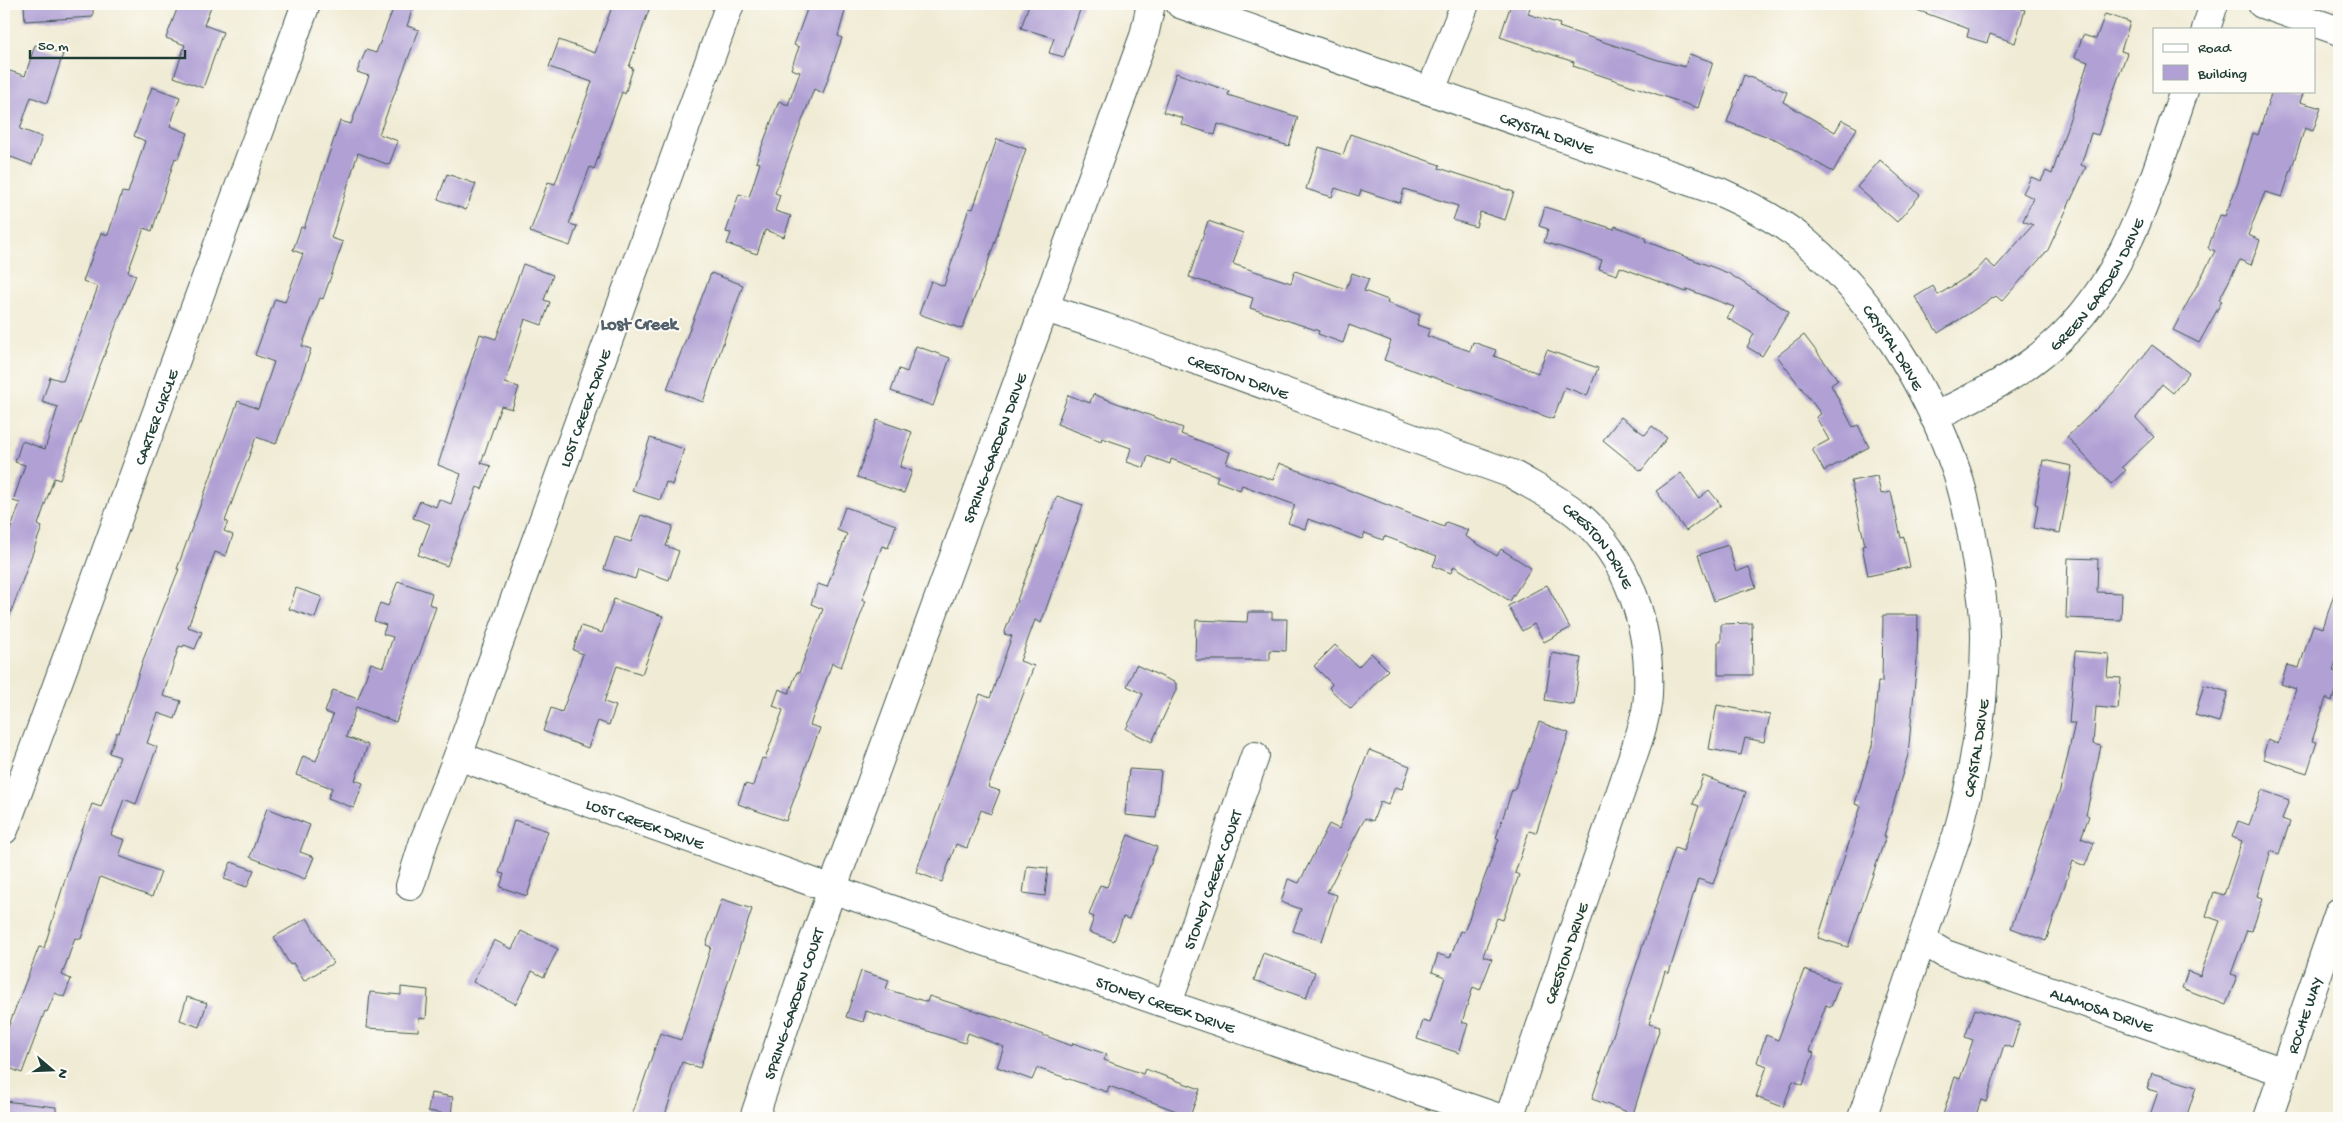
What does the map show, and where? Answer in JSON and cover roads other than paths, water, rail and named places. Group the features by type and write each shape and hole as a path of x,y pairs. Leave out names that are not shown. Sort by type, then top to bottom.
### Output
{"street":[{"name":"CARTER CIRCLE","path":"4,830 306,4"},
{"name":"LOST CREEK DRIVE","path":"410,886 424,841 458,756 730,4"},
{"name":"SPRING-GARDEN DRIVE","path":"832,889 1144,36 1151,4"},
{"name":"CRYSTAL DRIVE","path":"1180,4 1720,192 1777,221 1824,258 1864,302 1896,347 1934,417 1958,475 1972,535 1983,602 1985,636 1983,699 1970,790 1923,941 1862,1118"},
{"path":"1431,90 1466,4"},
{"path":"2206,28 2214,4"},
{"path":"2262,4 2339,31"},
{"name":"GREEN GARDEN DRIVE","path":"1934,417 2004,381 2034,361 2071,328 2104,287 2124,254 2142,213 2184,92"},
{"name":"CRESTON DRIVE","path":"1045,308 1104,327 1512,474 1550,494 1578,515 1596,534 1617,563 1633,596 1644,635 1648,694 1646,711 1639,738 1509,1118"},
{"name":"LOST CREEK DRIVE","path":"458,756 832,889"},
{"name":"STONEY CREEK COURT","path":"1168,1003 1255,756"},
{"name":"STONEY CREEK DRIVE","path":"832,889 1499,1118"},
{"name":"SPRING-GARDEN COURT","path":"754,1118 832,889"},
{"name":"ROCHE WAY","path":"2268,1118 2339,912"},
{"name":"ALAMOSA DRIVE","path":"1923,941 1945,954 2284,1072"}],"district":[{"name":"Lost Creek","path":"639,323"}]}
